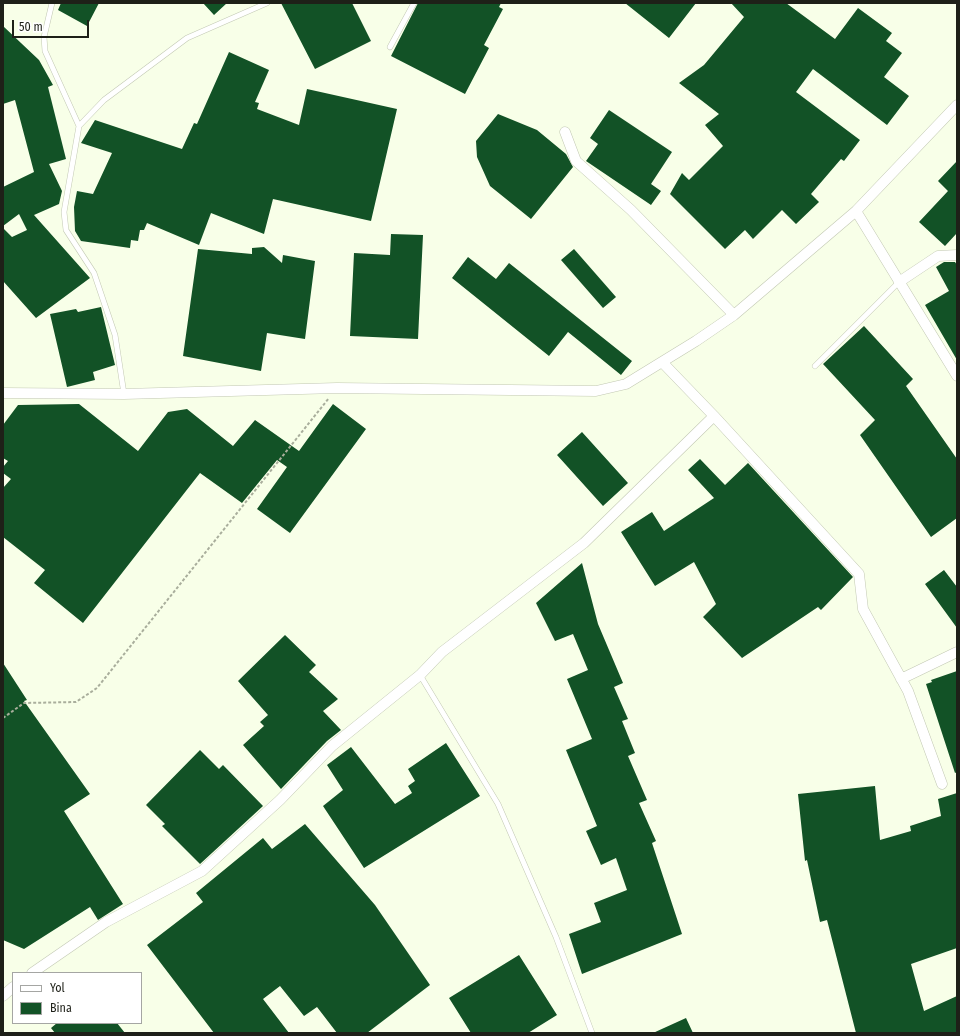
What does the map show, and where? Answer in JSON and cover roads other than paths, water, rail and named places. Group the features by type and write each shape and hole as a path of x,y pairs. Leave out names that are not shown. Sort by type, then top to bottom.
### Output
{"street":[{"path":"3,393 124,394 337,388 596,391 626,384 734,315 856,211 957,105"},
{"path":"565,132 576,161 631,210 734,315"},
{"path":"856,211 957,376"},
{"path":"899,282 938,256 957,255"},
{"path":"662,362 714,416 859,574 863,610 908,692 942,784"},
{"path":"33,972 106,922 202,871 280,800 332,746 420,676 442,652 584,543 714,416"},
{"path":"901,679 957,652"},
{"path":"3,996 12,988"}],"lane":[{"path":"52,3 44,38 45,50 79,126"},
{"path":"124,394 115,335 94,273 66,230 64,212 79,126 104,100 187,38 267,3"},
{"path":"390,47 414,3"},
{"path":"815,366 899,282"},
{"path":"420,676 498,804 556,937 592,1033"}]}
